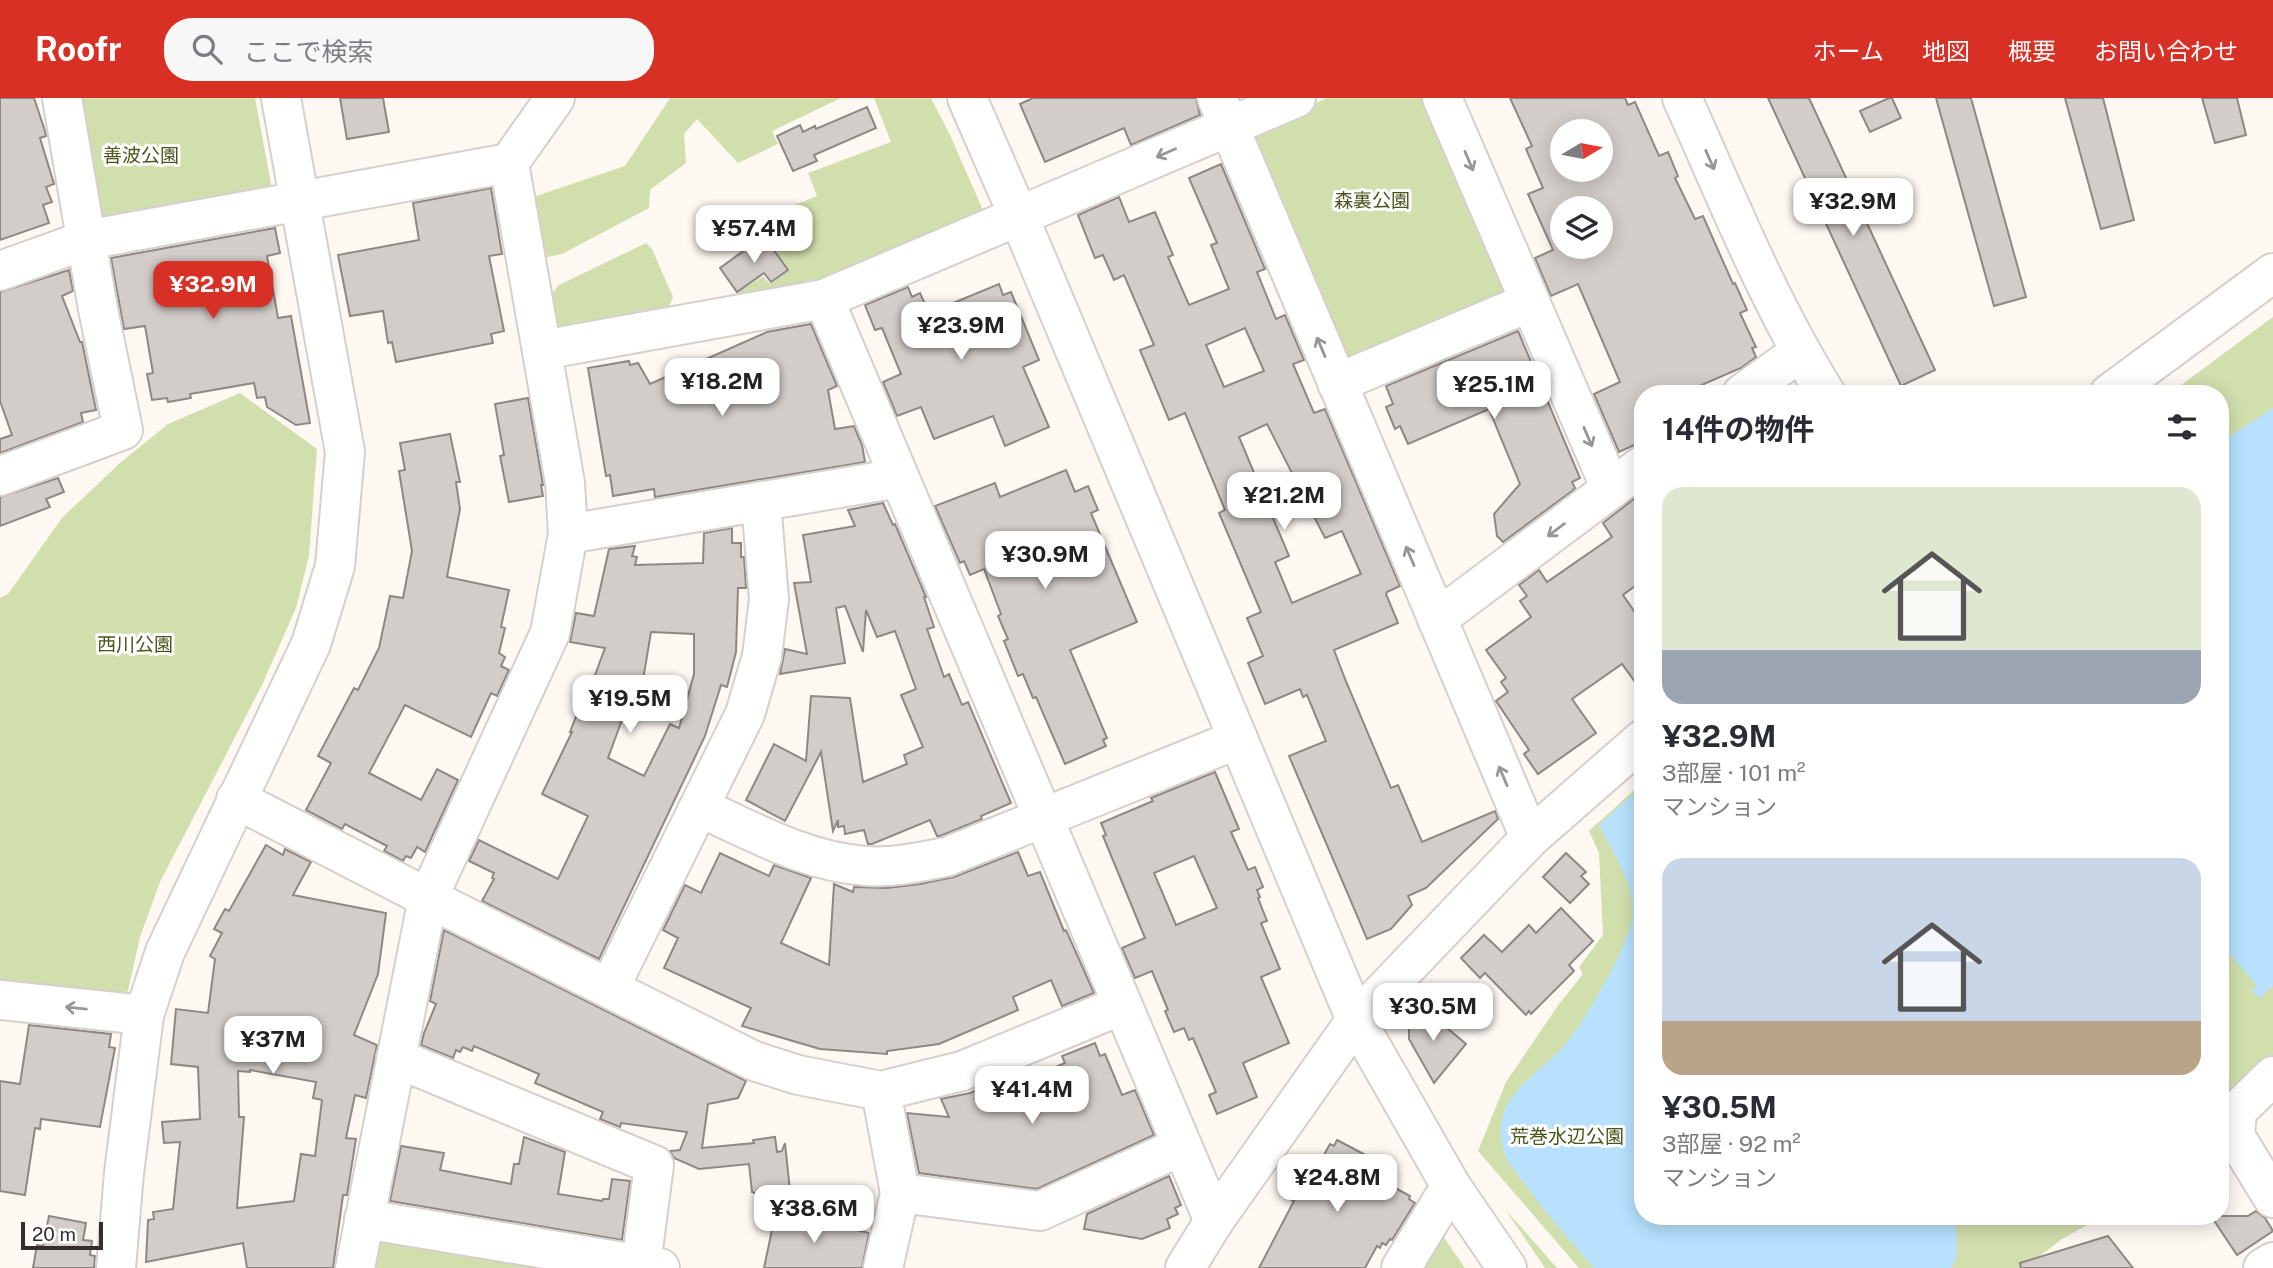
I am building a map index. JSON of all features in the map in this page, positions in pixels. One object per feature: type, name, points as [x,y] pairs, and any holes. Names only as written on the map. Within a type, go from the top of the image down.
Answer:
[{"type":"street","points":[[0,476],[123,430],[62,98]]},
{"type":"street","points":[[116,1268],[124,1173],[144,1015],[165,952],[311,644],[335,566],[345,452],[281,98]]},
{"type":"street","points":[[0,271],[86,240],[509,163],[555,98]]},
{"type":"street","points":[[967,98],[1356,1020],[1451,1186],[1507,1268]]},
{"type":"street","points":[[541,350],[824,299],[1019,217],[1222,112],[1296,98]]},
{"type":"street","points":[[1443,98],[1611,489]]},
{"type":"street","points":[[1682,98],[1767,289],[1820,385]]},
{"type":"street","points":[[1222,112],[1530,838]]},
{"type":"street","points":[[355,1268],[428,898],[550,633],[568,534],[565,483],[509,163]]},
{"type":"street","points":[[2121,385],[2273,273]]},
{"type":"street","points":[[824,299],[1214,1221]]},
{"type":"street","points":[[1337,383],[1530,302]]},
{"type":"street","points":[[1754,385],[1800,352]]},
{"type":"street","points":[[1437,619],[1634,472]]},
{"type":"street","points":[[568,534],[899,478]]},
{"type":"street","points":[[610,987],[745,714],[762,656],[769,599],[761,501]]},
{"type":"street","points":[[699,807],[793,849],[833,861],[867,866],[902,865],[946,857],[1238,739]]},
{"type":"street","points":[[1185,1268],[1214,1221],[1356,1020],[1530,838],[1634,748]]},
{"type":"street","points":[[236,799],[754,1060],[798,1075],[881,1091],[962,1071],[1122,1005]]},
{"type":"street","points":[[0,1000],[144,1015]]},
{"type":"street","points":[[364,1219],[651,1266],[654,1165],[396,1058]]},
{"type":"street","points":[[2273,1076],[2237,1111],[2235,1136],[2273,1198]]},
{"type":"street","points":[[881,1091],[900,1193],[883,1268]]},
{"type":"street","points":[[900,1193],[1041,1210],[1182,1146]]},
{"type":"street","points":[[1401,1268],[1451,1186]]},
{"type":"street","points":[[2263,1268],[2273,1262]]},
{"type":"green space","name":"善波公園","points":[[73,98],[255,98],[272,189],[102,219],[94,214]]},
{"type":"green space","points":[[670,98],[841,98],[772,131],[778,144],[738,163],[697,119],[684,134],[686,163],[650,190],[649,208],[562,254],[539,259],[530,198],[625,166]]},
{"type":"green space","points":[[874,98],[931,98],[986,217],[823,284],[744,298],[737,293],[763,276],[770,284],[789,270],[765,234],[766,217],[817,196],[808,173],[891,142]]},
{"type":"green space","name":"森裏公園","points":[[1328,98],[1429,98],[1508,291],[1339,361],[1250,145],[1255,128]]},
{"type":"green space","points":[[646,243],[652,249],[673,297],[669,307],[565,327],[554,324],[550,296],[559,285]]},
{"type":"green space","points":[[2273,317],[2273,1061],[2229,1103],[2229,385],[2181,385]]},
{"type":"green space","name":"西川公園","points":[[240,393],[317,449],[309,556],[296,608],[262,685],[160,882],[140,937],[128,991],[113,998],[0,986],[0,598],[8,594],[62,518],[121,462],[168,424]]},
{"type":"green space","name":"荒巻水辺公園","points":[[1634,790],[1634,1225],[2087,1225],[2062,1239],[2024,1268],[1579,1268],[1478,1151],[1506,1082],[1559,1004],[1583,974],[1579,967],[1603,935],[1599,853],[1589,831]]},
{"type":"green space","points":[[1505,1209],[1557,1268],[1545,1268]]},
{"type":"green space","points":[[1436,1226],[1465,1268],[1414,1268]]},
{"type":"green space","points":[[384,1234],[561,1268],[366,1268],[371,1245]]},
{"type":"water","points":[[2273,408],[2273,986],[2259,998],[2252,990],[2257,986],[2229,953],[2229,437]]},
{"type":"water","name":"荒巻水辺公園","points":[[1634,793],[1634,1225],[1956,1225],[1957,1249],[1951,1268],[1594,1268],[1549,1215],[1508,1162],[1501,1134],[1503,1117],[1509,1102],[1519,1089],[1558,1052],[1578,1027],[1606,981],[1629,932],[1633,907],[1631,895],[1623,870],[1599,825]]},
{"type":"building","points":[[0,98],[34,98],[45,131],[46,136],[40,138],[54,184],[46,187],[52,202],[43,205],[49,223],[0,240]]},
{"type":"building","points":[[340,98],[383,98],[389,132],[347,139]]},
{"type":"building","points":[[1033,98],[1196,98],[1200,115],[1131,145],[1124,128],[1045,162],[1020,104]]},
{"type":"building","points":[[1510,98],[1625,98],[1628,105],[1635,102],[1659,156],[1668,152],[1678,176],[1675,178],[1695,219],[1703,216],[1747,310],[1740,313],[1756,347],[1752,348],[1756,357],[1741,368],[1702,385],[1634,385],[1634,445],[1619,452],[1594,394],[1620,382],[1578,284],[1551,296],[1535,258],[1550,251],[1550,259],[1613,259],[1613,196],[1550,196],[1550,243],[1528,194],[1543,188],[1526,149],[1532,146]]},
{"type":"building","points":[[1768,98],[1809,98],[1935,370],[1901,385]]},
{"type":"building","points":[[1892,98],[1901,118],[1870,132],[1860,111]]},
{"type":"building","points":[[1936,98],[1971,98],[2026,297],[1994,306]]},
{"type":"building","points":[[2065,98],[2103,98],[2134,220],[2101,229]]},
{"type":"building","points":[[2202,98],[2237,98],[2246,135],[2215,143]]},
{"type":"building","points":[[867,107],[876,128],[814,155],[817,161],[793,171],[777,136],[800,125],[803,132],[815,126],[816,129]]},
{"type":"building","points":[[1221,164],[1265,269],[1257,272],[1276,319],[1285,315],[1304,360],[1293,364],[1314,413],[1325,409],[1400,586],[1386,594],[1398,623],[1334,650],[1391,788],[1398,785],[1422,842],[1495,811],[1498,819],[1426,888],[1408,896],[1412,905],[1391,929],[1367,939],[1289,756],[1326,741],[1307,695],[1303,697],[1300,689],[1265,704],[1248,663],[1263,656],[1247,618],[1261,612],[1219,513],[1225,510],[1185,413],[1169,420],[1140,350],[1154,345],[1124,275],[1114,280],[1103,255],[1095,258],[1078,215],[1119,197],[1129,222],[1155,212],[1173,255],[1168,257],[1189,305],[1229,289],[1211,245],[1217,243],[1189,178]],"holes":[[[1245,328],[1264,371],[1224,387],[1206,345]],[[1267,424],[1325,538],[1342,531],[1361,574],[1292,603],[1275,562],[1289,556],[1239,437]]]},
{"type":"building","points":[[491,188],[502,254],[489,256],[504,331],[491,334],[493,343],[396,362],[392,342],[388,343],[383,311],[350,316],[338,255],[419,240],[413,203]]},
{"type":"building","points":[[275,228],[280,253],[267,256],[278,318],[291,316],[310,423],[296,425],[267,407],[265,397],[257,398],[254,383],[190,394],[191,398],[168,402],[167,398],[152,400],[147,374],[153,373],[145,326],[124,329],[111,258]]},
{"type":"building","points":[[764,236],[788,270],[771,282],[764,273],[737,292],[720,268]]},
{"type":"building","points":[[69,270],[73,291],[62,296],[82,342],[96,410],[81,413],[83,422],[0,453],[0,439],[12,435],[0,401],[0,292]]},
{"type":"building","points":[[999,284],[1003,295],[1011,292],[1039,360],[1023,367],[1049,427],[1005,446],[993,416],[934,439],[921,407],[897,416],[883,382],[901,374],[882,328],[875,330],[865,305],[908,287],[912,297],[920,293],[929,313]]},
{"type":"building","points":[[811,324],[837,386],[828,390],[835,429],[854,426],[865,462],[655,497],[654,489],[613,496],[610,475],[606,476],[588,368],[629,361],[630,365],[638,363],[650,384],[767,332]]},
{"type":"building","points":[[1518,331],[1580,478],[1572,482],[1575,488],[1572,491],[1503,542],[1497,536],[1494,514],[1520,484],[1489,409],[1408,444],[1400,426],[1395,429],[1386,407],[1393,404],[1386,386]]},
{"type":"building","points":[[528,398],[543,496],[509,502],[500,456],[504,455],[495,404]]},
{"type":"building","points":[[450,434],[460,482],[456,482],[460,509],[447,577],[509,590],[501,627],[505,628],[499,653],[505,657],[501,666],[509,670],[497,696],[491,693],[471,737],[405,705],[369,773],[421,800],[437,769],[458,780],[425,852],[417,847],[411,858],[406,856],[403,861],[384,851],[387,846],[345,824],[342,829],[306,810],[331,763],[318,756],[354,688],[358,690],[379,648],[390,596],[403,598],[412,551],[399,471],[405,470],[400,443]]},
{"type":"building","points":[[1066,470],[1075,492],[1088,486],[1098,510],[1091,513],[1137,622],[1070,650],[1107,738],[1103,740],[1106,746],[1065,764],[1036,697],[1033,698],[1023,674],[1018,676],[1004,641],[1008,639],[984,569],[970,575],[964,561],[960,563],[935,506],[995,483],[1000,497]]},
{"type":"building","points":[[58,478],[64,492],[46,499],[50,507],[0,526],[0,497]]},
{"type":"building","points":[[1634,499],[1634,587],[1623,595],[1634,611],[1634,681],[1622,664],[1572,699],[1596,733],[1538,774],[1524,754],[1529,750],[1496,701],[1508,692],[1501,682],[1506,678],[1486,650],[1531,617],[1520,601],[1527,596],[1519,585],[1539,570],[1547,582],[1612,537],[1603,523]]},
{"type":"building","points":[[883,503],[893,525],[895,524],[926,597],[934,627],[927,629],[944,677],[949,674],[962,705],[968,702],[1011,803],[981,816],[982,819],[940,836],[937,836],[930,820],[868,844],[864,830],[845,834],[844,826],[838,827],[838,820],[833,831],[821,752],[785,821],[746,800],[774,744],[806,761],[811,696],[850,698],[863,782],[907,764],[904,755],[923,747],[901,695],[916,689],[895,631],[877,637],[866,610],[863,652],[845,606],[836,608],[845,663],[780,674],[785,649],[807,654],[794,583],[811,582],[803,535],[855,526],[848,510]]},
{"type":"building","points":[[732,528],[732,543],[741,543],[746,588],[738,588],[736,652],[727,687],[721,685],[705,736],[599,959],[482,901],[494,879],[494,873],[469,861],[479,840],[558,879],[588,816],[542,794],[572,732],[579,709],[582,710],[605,648],[570,642],[576,613],[594,616],[609,549],[635,546],[632,556],[637,557],[635,565],[703,563],[704,533]],"holes":[[[651,632],[694,634],[694,674],[679,728],[670,724],[644,776],[608,758],[637,679],[643,680]]]},
{"type":"building","points":[[1215,772],[1239,829],[1231,832],[1248,870],[1255,867],[1263,887],[1257,890],[1267,921],[1261,923],[1280,969],[1261,977],[1289,1043],[1243,1063],[1257,1097],[1217,1114],[1209,1095],[1216,1092],[1193,1038],[1189,1040],[1184,1028],[1174,1032],[1152,971],[1135,978],[1122,948],[1145,938],[1103,836],[1106,835],[1101,823],[1153,801],[1151,798]],"holes":[[[1194,856],[1217,908],[1176,925],[1154,873]]]},
{"type":"building","points":[[266,845],[283,855],[285,849],[311,862],[293,895],[386,913],[378,974],[354,1035],[377,1045],[366,1098],[355,1095],[346,1138],[356,1139],[347,1195],[343,1195],[333,1268],[247,1268],[243,1243],[146,1262],[148,1220],[154,1219],[153,1212],[173,1209],[180,1142],[164,1143],[162,1122],[200,1119],[198,1067],[171,1064],[176,1009],[208,1013],[215,959],[210,956],[222,933],[214,929],[225,909],[229,911]],"holes":[[[250,1070],[316,1082],[313,1098],[322,1100],[315,1156],[301,1154],[294,1201],[237,1208],[244,1117],[239,1117],[238,1071]]]},
{"type":"building","points":[[1018,852],[1028,876],[1040,872],[1064,931],[1066,930],[1094,993],[1062,1006],[1051,980],[1013,997],[1018,1010],[939,1044],[887,1051],[887,1054],[820,1049],[742,1026],[751,1008],[664,968],[678,938],[663,930],[685,885],[701,893],[720,853],[769,876],[774,865],[811,878],[781,943],[829,965],[834,884],[853,892],[854,887],[887,888],[920,884],[954,877]]},
{"type":"building","points":[[1566,853],[1586,872],[1581,876],[1589,884],[1570,903],[1543,877]]},
{"type":"building","points":[[1561,908],[1593,941],[1569,965],[1574,971],[1531,1014],[1529,1011],[1526,1015],[1485,973],[1480,978],[1461,958],[1484,935],[1502,952],[1529,925],[1536,933]]},
{"type":"building","points":[[444,930],[746,1081],[738,1098],[708,1104],[702,1148],[754,1143],[753,1140],[775,1137],[777,1152],[782,1151],[785,1143],[792,1210],[765,1210],[768,1199],[752,1192],[749,1164],[699,1169],[674,1158],[670,1151],[680,1150],[687,1132],[621,1123],[620,1127],[600,1119],[603,1112],[535,1083],[539,1074],[474,1046],[472,1051],[463,1047],[460,1052],[456,1050],[453,1058],[421,1045],[436,1004],[430,1001]]},
{"type":"building","points":[[1421,1006],[1466,1044],[1434,1083],[1409,1039],[1409,1021]]},
{"type":"building","points":[[29,1025],[111,1034],[109,1047],[115,1048],[100,1127],[41,1119],[40,1129],[35,1128],[25,1195],[0,1191],[0,1081],[20,1084]]},
{"type":"building","points":[[1095,1043],[1100,1056],[1105,1054],[1122,1095],[1135,1090],[1154,1135],[1037,1189],[919,1173],[907,1113],[949,1117],[941,1099],[970,1093],[1013,1075],[1017,1084],[1065,1063],[1062,1056]]},
{"type":"building","points":[[524,1137],[565,1152],[558,1194],[602,1201],[609,1199],[612,1179],[630,1181],[622,1240],[390,1201],[401,1146],[444,1153],[440,1170],[511,1184],[514,1164],[519,1164]]},
{"type":"building","points":[[1337,1140],[1375,1160],[1368,1173],[1410,1196],[1409,1199],[1415,1203],[1392,1240],[1386,1245],[1382,1243],[1380,1248],[1377,1246],[1365,1268],[1259,1268],[1294,1201],[1283,1195],[1301,1160],[1316,1169],[1330,1144],[1334,1146]]},
{"type":"building","points":[[1169,1176],[1181,1205],[1175,1208],[1178,1214],[1167,1219],[1170,1228],[1142,1239],[1084,1229],[1087,1214]]},
{"type":"building","points":[[776,1211],[869,1233],[862,1268],[764,1268]]},
{"type":"building","points":[[2256,1211],[2265,1218],[2273,1231],[2237,1255],[2217,1225],[2229,1225],[2229,1216],[2248,1216]]},
{"type":"building","points":[[49,1216],[86,1223],[83,1240],[92,1241],[90,1255],[95,1256],[94,1268],[33,1268],[37,1245],[43,1246]]},
{"type":"building","points":[[2108,1236],[2133,1268],[2021,1268],[2020,1263]]}]
